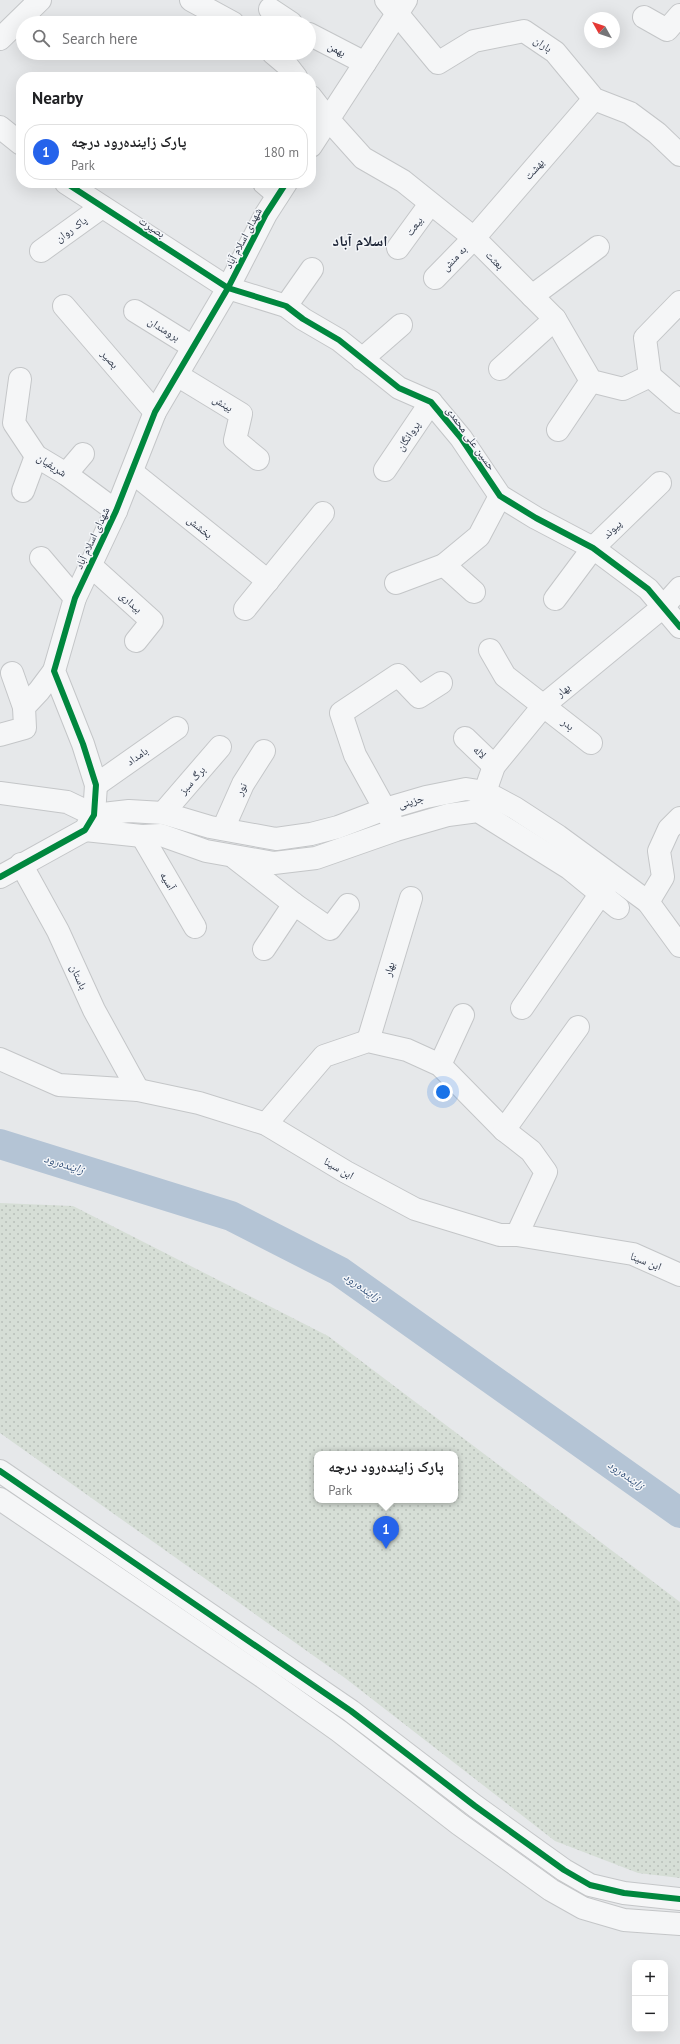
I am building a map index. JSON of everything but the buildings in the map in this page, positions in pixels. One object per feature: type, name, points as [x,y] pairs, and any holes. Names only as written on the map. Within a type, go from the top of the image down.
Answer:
[{"type":"street","points":[[24,16],[40,0]]},
{"type":"street","points":[[191,0],[220,16]]},
{"type":"street","points":[[316,138],[365,63],[397,5]]},
{"type":"street","name":"باران","points":[[397,5],[438,63],[474,41],[524,31],[555,52],[594,99],[630,113],[657,133],[680,155]]},
{"type":"street","points":[[270,9],[280,16]]},
{"type":"street","points":[[644,17],[667,30],[680,15]]},
{"type":"street","points":[[0,39],[16,23]]},
{"type":"street","name":"بهمن","points":[[316,38],[365,63]]},
{"type":"street","points":[[281,60],[292,72]]},
{"type":"street","name":"بهشت","points":[[474,238],[594,99]]},
{"type":"street","name":"بعثت","points":[[316,103],[363,158],[403,181],[474,238],[555,319],[591,381]]},
{"type":"street","points":[[0,127],[16,140]]},
{"type":"street","name":"بصیرت","points":[[74,188],[228,288]]},
{"type":"street","name":"شهدای اسلام آباد","points":[[54,671],[75,598],[116,511],[155,412],[228,288],[266,214],[276,188]]},
{"type":"street","name":"بیعت","points":[[398,248],[430,204]]},
{"type":"street","name":"پاک روان","points":[[41,251],[102,207]]},
{"type":"street","name":"به منش","points":[[435,278],[474,238]]},
{"type":"street","points":[[532,296],[598,247]]},
{"type":"street","points":[[286,306],[312,269]]},
{"type":"street","name":"حسین علی محمدی","points":[[228,288],[286,306],[303,319],[339,340],[400,388],[431,402],[461,438],[500,496],[536,518],[593,548],[648,589],[680,627]]},
{"type":"street","points":[[680,302],[645,338],[650,376],[680,402]]},
{"type":"street","name":"بصیر","points":[[64,306],[155,412]]},
{"type":"street","name":"برومندان","points":[[135,311],[193,347]]},
{"type":"street","points":[[500,370],[555,319]]},
{"type":"street","points":[[362,359],[401,325]]},
{"type":"street","name":"بینش","points":[[177,375],[241,414],[235,440],[258,459]]},
{"type":"street","points":[[558,430],[591,381],[623,389],[650,376]]},
{"type":"street","name":"شریفیان","points":[[20,379],[14,423],[36,456],[66,474],[116,511]]},
{"type":"street","name":"پروانگان","points":[[385,470],[431,402]]},
{"type":"street","points":[[66,474],[83,454]]},
{"type":"street","points":[[23,491],[36,456]]},
{"type":"street","name":"بخشش","points":[[132,472],[268,581]]},
{"type":"street","name":"پیوند","points":[[555,599],[593,548],[660,483]]},
{"type":"street","points":[[396,582],[444,564],[479,536],[500,496]]},
{"type":"street","points":[[245,609],[323,513]]},
{"type":"street","points":[[41,558],[75,598]]},
{"type":"street","points":[[444,564],[474,592]]},
{"type":"street","name":"بیداری","points":[[91,566],[152,621],[136,641]]},
{"type":"street","name":"بهار","points":[[482,801],[494,766],[544,705],[663,607],[680,588]]},
{"type":"street","name":"بدر","points":[[490,650],[505,676],[591,743]]},
{"type":"street","points":[[24,707],[39,691],[54,671]]},
{"type":"street","points":[[54,671],[83,744],[96,785],[90,823]]},
{"type":"street","points":[[0,735],[25,728],[24,707],[12,673]]},
{"type":"street","points":[[396,830],[355,755],[341,713],[398,675],[419,697],[441,682]]},
{"type":"street","name":"بامداد","points":[[96,785],[177,728]]},
{"type":"street","name":"لاله","points":[[465,738],[494,766]]},
{"type":"street","name":"برگ سبز","points":[[163,813],[220,748]]},
{"type":"street","name":"نور","points":[[223,829],[243,784],[264,751]]},
{"type":"street","name":"جزینی","points":[[90,823],[128,811],[163,813],[223,829],[276,839],[311,834],[338,827],[385,809],[426,797],[466,789],[482,801],[515,808],[614,876],[648,902],[680,946]]},
{"type":"street","points":[[0,793],[67,802],[90,823],[142,836],[161,835],[206,851],[274,862],[316,858],[396,830],[448,815],[482,801],[618,908]]},
{"type":"street","points":[[648,902],[663,877],[659,851],[669,829],[680,818]]},
{"type":"street","points":[[0,877],[90,823]]},
{"type":"street","points":[[311,834],[316,858]]},
{"type":"street","name":"آسیه","points":[[142,836],[195,927]]},
{"type":"street","points":[[233,856],[294,904],[330,929],[348,905]]},
{"type":"street","name":"باستان","points":[[21,864],[58,931],[94,1010],[138,1090]]},
{"type":"street","points":[[522,1008],[600,893],[614,876]]},
{"type":"street","name":"بهار","points":[[368,1041],[410,898]]},
{"type":"street","points":[[264,949],[294,904]]},
{"type":"street","points":[[440,1065],[463,1015]]},
{"type":"street","points":[[504,1130],[578,1027]]},
{"type":"street","points":[[266,1124],[324,1056],[368,1041],[407,1050],[440,1065],[504,1130],[531,1151],[546,1172],[517,1235]]},
{"type":"street","name":"ابن سینا","points":[[0,1059],[59,1085],[138,1090],[199,1103],[266,1124],[346,1172],[415,1209],[500,1235],[517,1235],[633,1254],[680,1275]]},
{"type":"street","points":[[0,1471],[351,1711],[475,1806],[564,1870],[590,1884],[624,1893],[680,1899]]},
{"type":"street","points":[[0,1499],[263,1677],[339,1731],[459,1824],[551,1890],[583,1908],[618,1918],[680,1924]]},
{"type":"shaded area","points":[[0,1203],[73,1206],[328,1336],[680,1602],[680,1878],[638,1873],[555,1841],[345,1678],[0,1433]]},
{"type":"waterway","name":"زاینده‌رود","points":[[0,1144],[231,1216],[339,1271],[680,1513]]},
{"type":"cycle path","points":[[74,188],[228,288],[286,306],[303,319],[339,340],[399,388],[431,402],[461,438],[500,496],[536,518],[593,548],[648,589],[680,627]]},
{"type":"cycle path","points":[[0,877],[85,830],[94,815],[96,785],[83,744],[54,671],[75,598],[116,511],[155,412],[228,288],[266,214],[283,188]]},
{"type":"cycle path","points":[[0,1471],[351,1711],[475,1806],[564,1870],[590,1885],[624,1893],[680,1899]]},
{"type":"place","name":"پارک زاینده‌رود درچه","points":[[386,1549]]},
{"type":"district","name":"اسلام آباد","points":[[360,241]]}]
